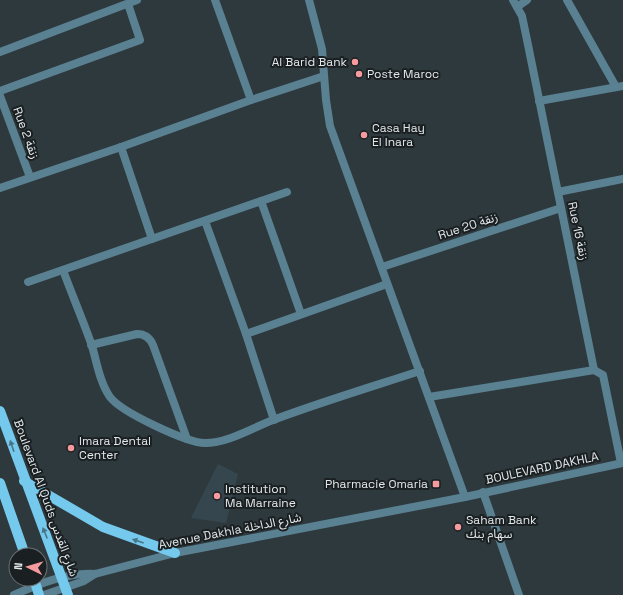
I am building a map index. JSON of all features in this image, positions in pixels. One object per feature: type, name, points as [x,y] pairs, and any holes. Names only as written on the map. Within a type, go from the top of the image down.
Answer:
[{"type":"main road","name":"Boulevard Al Quds شارع القدس","points":[[0,411],[24,481],[67,592]]},
{"type":"main road","points":[[24,481],[103,527],[175,553]]},
{"type":"main road","points":[[0,483],[22,547]]},
{"type":"street","points":[[0,52],[137,0]]},
{"type":"street","points":[[215,0],[251,100]]},
{"type":"street","points":[[310,0],[322,49],[326,105],[330,126],[465,497]]},
{"type":"street","points":[[515,3],[527,0]]},
{"type":"street","points":[[539,101],[620,86],[567,0]]},
{"type":"street","name":"Rue 16 زنقة","points":[[515,3],[526,35],[594,370],[603,375],[622,463]]},
{"type":"street","points":[[0,91],[140,40],[128,4]]},
{"type":"street","points":[[0,188],[324,76]]},
{"type":"street","name":"Rue 2 زنقة","points":[[0,96],[30,177]]},
{"type":"street","points":[[121,147],[152,239]]},
{"type":"street","points":[[558,192],[623,179]]},
{"type":"street","points":[[28,282],[288,192]]},
{"type":"street","points":[[261,201],[301,314]]},
{"type":"street","name":"Rue 20 زنقة","points":[[382,268],[561,208]]},
{"type":"street","points":[[205,221],[246,334],[274,420]]},
{"type":"street","points":[[63,270],[91,345],[104,386],[111,398],[126,410],[148,422],[196,442],[211,443],[230,438],[274,420],[420,371]]},
{"type":"street","points":[[246,334],[387,284]]},
{"type":"street","points":[[91,345],[137,334],[144,335],[149,338],[153,345],[187,439]]},
{"type":"street","points":[[429,398],[594,370]]},
{"type":"street","name":"BOULEVARD DAKHLA","points":[[465,497],[622,463]]},
{"type":"street","points":[[483,492],[519,595]]},
{"type":"street","name":"Avenue Dakhla شارع الداخلة","points":[[44,595],[67,592],[95,574],[175,553],[465,497]]},
{"type":"street","name":"Avenue Dakhla شارع الداخلة","points":[[48,582],[62,577],[82,573],[95,574]]},
{"type":"street","name":"Avenue Dakhla شارع الداخلة","points":[[14,595],[36,587]]},
{"type":"shaded area","name":"Institution Ma Marraine","points":[[218,464],[238,474],[226,523],[191,518]]},
{"type":"place","name":"Al Barid Bank","points":[[355,62]]},
{"type":"place","name":"Poste Maroc","points":[[359,74]]},
{"type":"place","name":"Casa Hay El Inara","points":[[364,135]]},
{"type":"place","name":"Imara Dental Center","points":[[71,448]]},
{"type":"place","name":"Pharmacie Omaria","points":[[436,484]]},
{"type":"place","name":"Institution Ma Marraine","points":[[217,496]]},
{"type":"place","name":"Saham Bank سهام بنك","points":[[458,527]]}]
